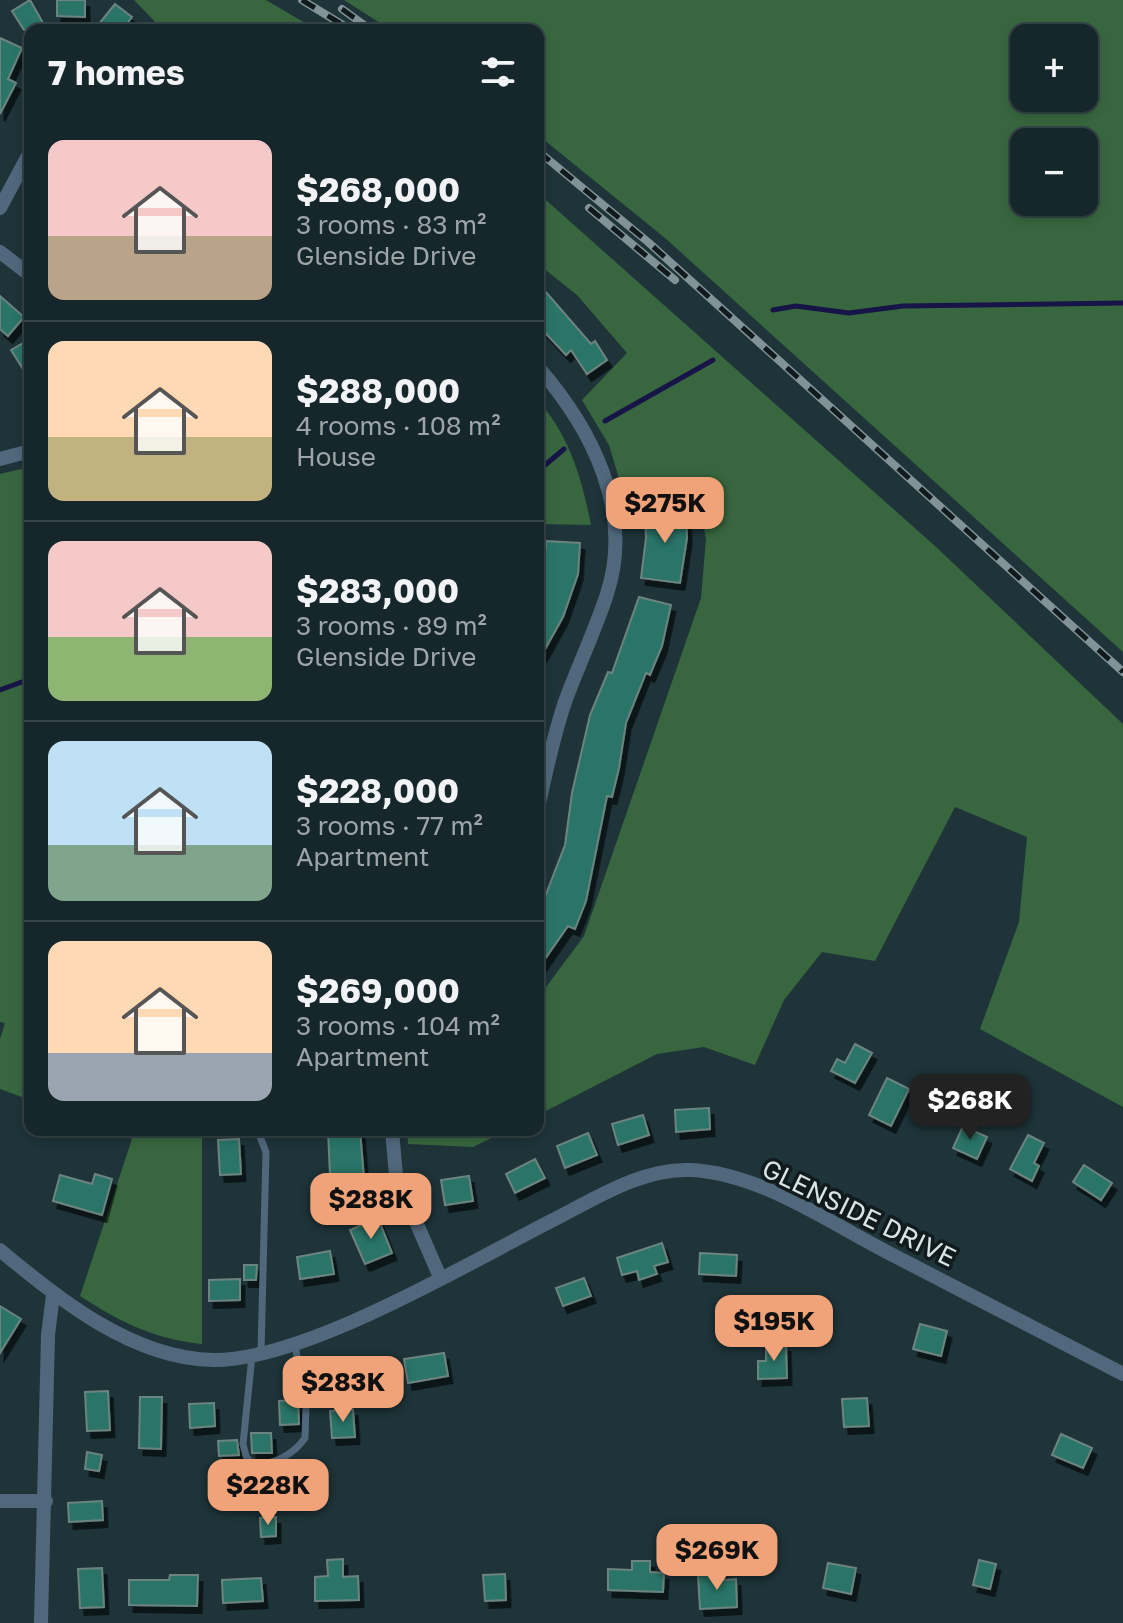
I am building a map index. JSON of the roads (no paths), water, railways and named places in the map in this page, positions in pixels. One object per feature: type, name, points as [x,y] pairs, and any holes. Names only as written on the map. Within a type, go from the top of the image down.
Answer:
[{"type":"street","points":[[0,208],[24,163]]},
{"type":"street","points":[[0,252],[24,270]]},
{"type":"street","points":[[544,375],[575,416],[601,463],[615,525],[615,561],[608,593],[566,700],[544,783]]},
{"type":"street","points":[[0,459],[24,453]]},
{"type":"street","points":[[393,1136],[396,1176],[440,1277]]},
{"type":"street","name":"GLENSIDE DRIVE","points":[[0,1250],[53,1295],[164,1352],[213,1360],[295,1342],[359,1317],[618,1187],[661,1173],[691,1170],[759,1185],[1123,1374]]},
{"type":"street","points":[[41,1623],[48,1335],[53,1295]]},
{"type":"street","points":[[0,1501],[46,1501]]},
{"type":"lane","points":[[260,1136],[266,1152],[256,1353],[243,1444],[252,1464],[263,1465],[285,1456],[305,1438],[306,1406],[295,1342]]},
{"type":"waterway","points":[[773,310],[796,306],[849,313],[903,306],[1123,303]]},
{"type":"waterway","points":[[605,421],[713,360]]},
{"type":"waterway","points":[[544,466],[564,449]]},
{"type":"waterway","points":[[0,690],[24,681]]},
{"type":"railway","points":[[302,0],[341,24]]},
{"type":"railway","points":[[342,9],[363,24]]},
{"type":"railway","points":[[544,156],[648,242],[1123,672]]},
{"type":"railway","points":[[589,208],[675,280]]}]
